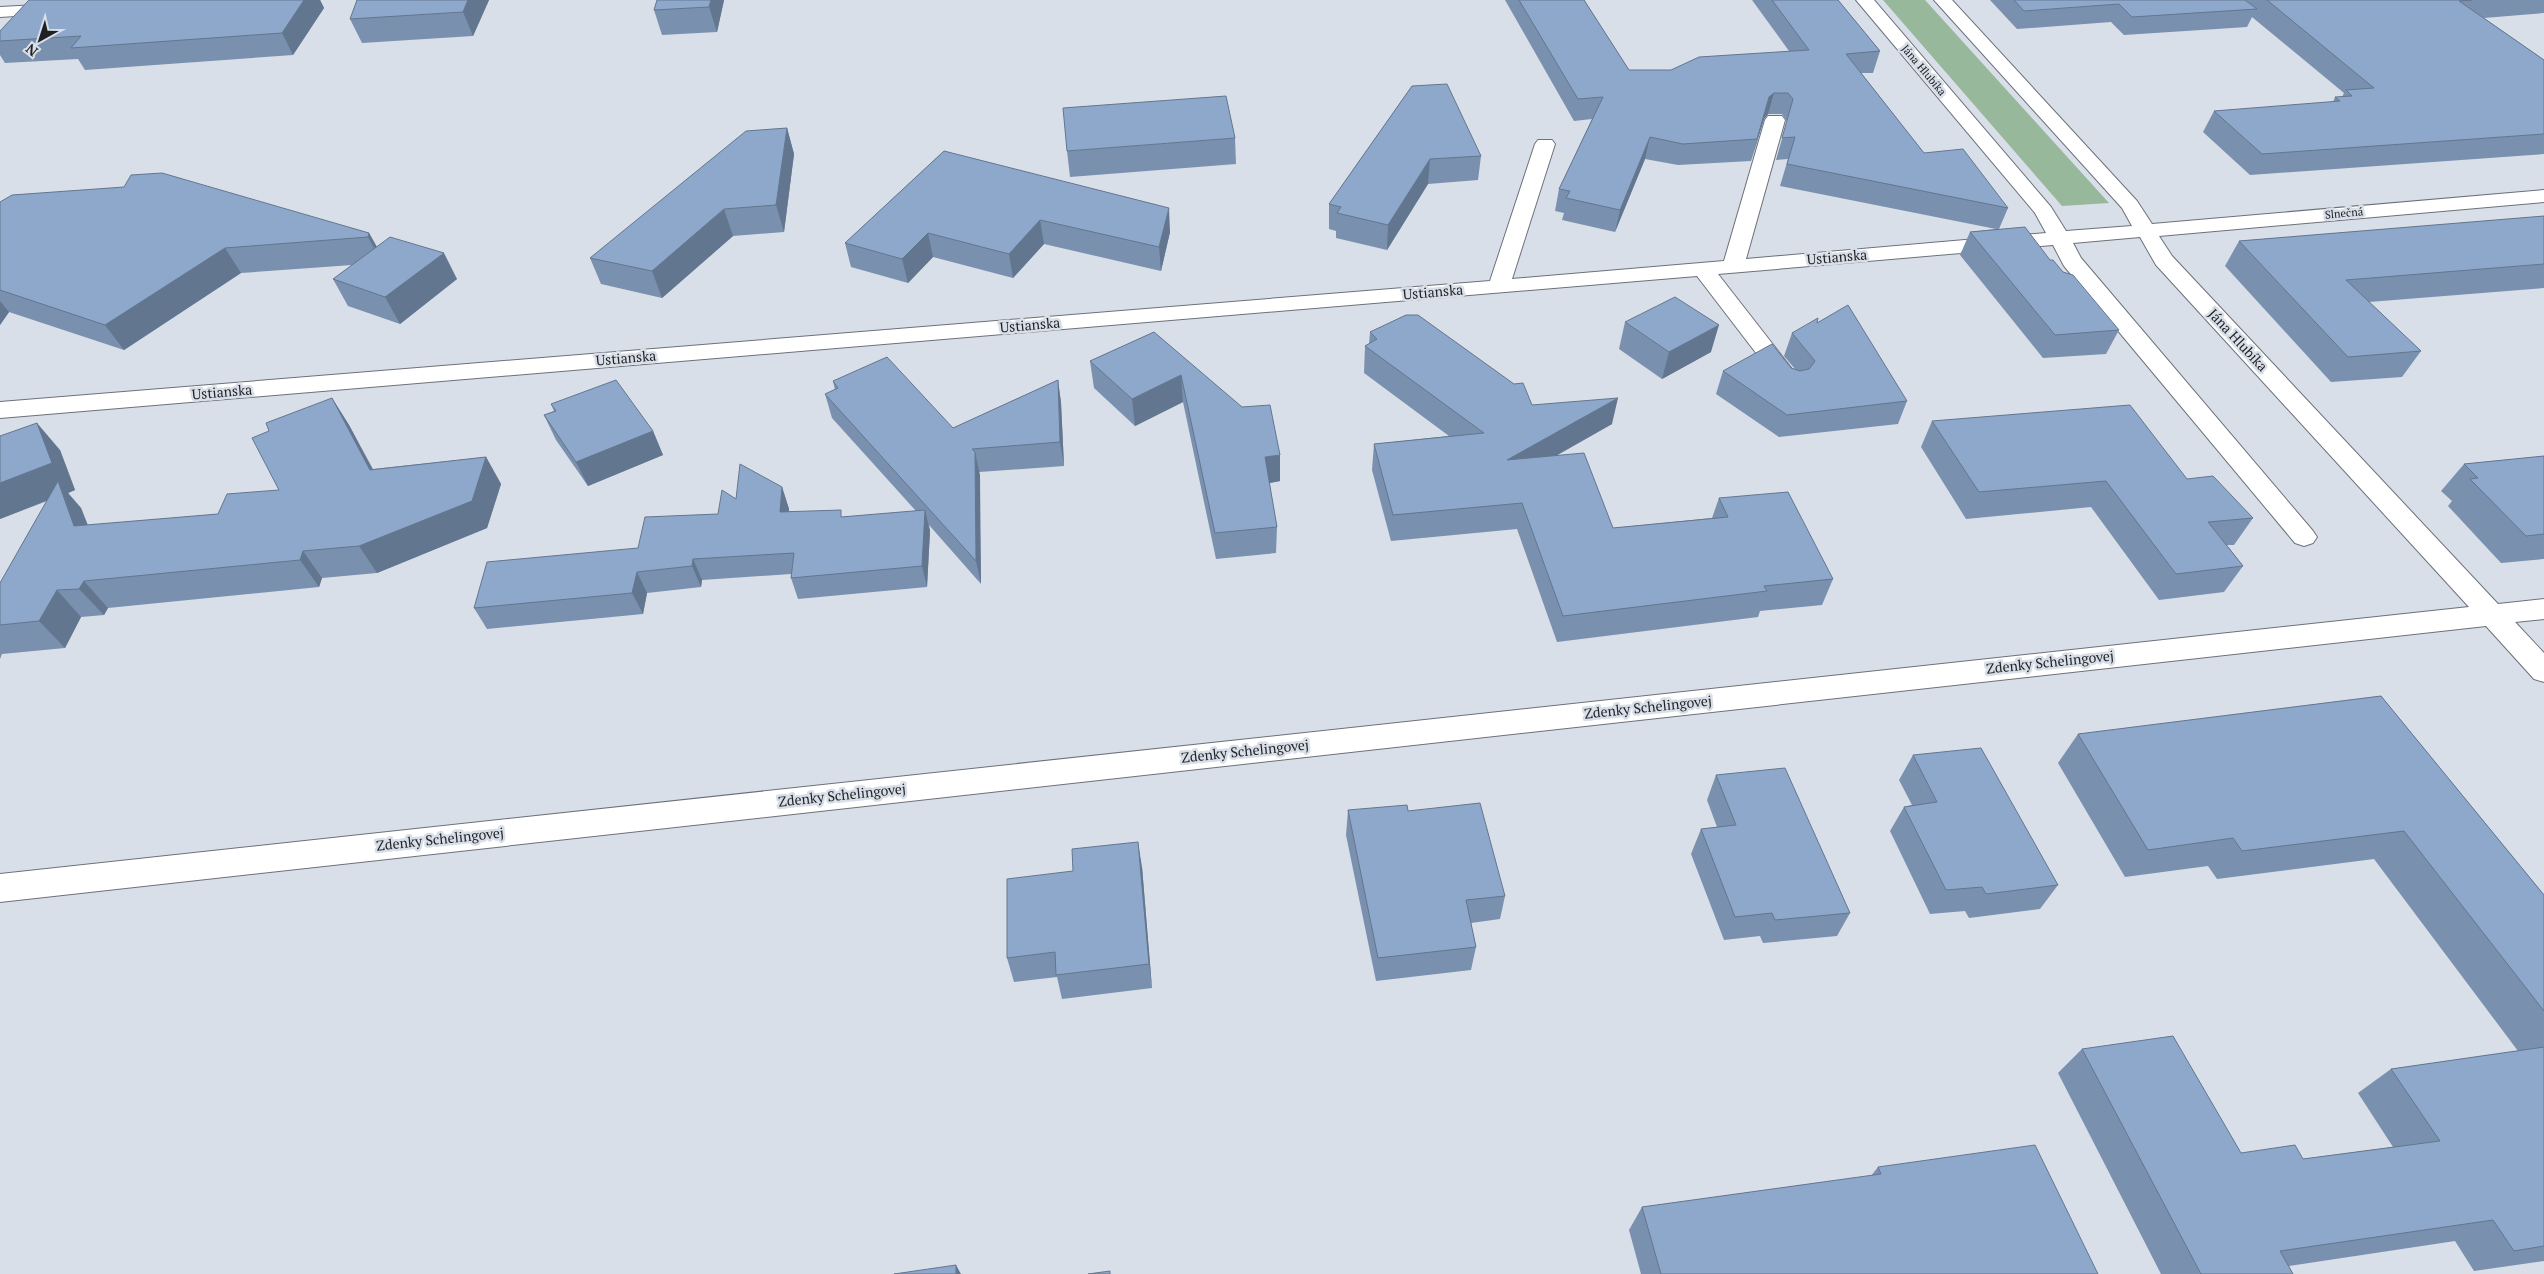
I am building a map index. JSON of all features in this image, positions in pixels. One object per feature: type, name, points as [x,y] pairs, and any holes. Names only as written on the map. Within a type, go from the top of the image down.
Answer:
[{"type":"street","name":"Jána Hlubíka","points":[[1865,0],[2044,211],[2072,261],[2304,537]]},
{"type":"street","name":"Jána Hlubíka","points":[[1943,0],[2130,205],[2164,260],[2544,671]]},
{"type":"street","points":[[0,12],[76,7]]},
{"type":"street","points":[[1734,266],[1775,120]]},
{"type":"street","points":[[1499,287],[1545,144]]},
{"type":"street","name":"Slnečná","points":[[2059,238],[2544,196]]},
{"type":"street","name":"Ustianska","points":[[0,410],[1499,287],[2059,238]]},
{"type":"street","points":[[1702,268],[1793,386]]},
{"type":"street","name":"Zdenky Schelingovej","points":[[0,888],[2544,609]]},
{"type":"green space","points":[[1883,0],[1925,0],[2109,203],[2062,206]]},
{"type":"building","points":[[29,0],[304,0],[282,33],[71,48],[81,36],[0,41],[0,31]]},
{"type":"building","points":[[357,0],[468,0],[463,12],[350,19]]},
{"type":"building","points":[[657,0],[711,0],[709,7],[654,10]]},
{"type":"building","points":[[1519,0],[1584,0],[1629,70],[1671,70],[1699,57],[1809,50],[1772,0],[1838,0],[1880,51],[1846,54],[1924,153],[1963,149],[2008,208],[1787,164],[1795,137],[1782,138],[1793,99],[1788,93],[1774,93],[1769,97],[1757,139],[1683,144],[1650,137],[1620,210],[1566,198],[1570,191],[1559,189],[1603,97],[1578,99]]},
{"type":"building","points":[[2014,0],[2245,0],[2257,9],[2132,17],[2119,4],[2024,11]]},
{"type":"building","points":[[2267,0],[2472,0],[2459,1],[2544,60],[2544,134],[2262,154],[2214,111],[2340,101],[2335,97],[2352,96],[2346,90],[2374,88]]},
{"type":"building","points":[[1447,84],[1481,156],[1430,159],[1388,225],[1337,213],[1341,207],[1329,204],[1412,86]]},
{"type":"building","points":[[1226,96],[1235,138],[1067,151],[1063,108]]},
{"type":"building","points":[[787,128],[776,205],[724,209],[652,271],[590,258],[746,131]]},
{"type":"building","points":[[944,151],[1169,208],[1159,247],[1040,220],[1009,254],[928,233],[902,259],[845,243]]},
{"type":"building","points":[[162,173],[369,233],[368,237],[225,248],[105,325],[0,290],[0,202],[12,195],[124,187],[131,175]]},
{"type":"building","points":[[2544,216],[2544,264],[2346,280],[2421,351],[2348,357],[2239,241]]},
{"type":"building","points":[[2025,227],[2050,260],[2053,260],[2063,272],[2073,275],[2119,330],[2055,335],[1970,232]]},
{"type":"building","points":[[390,237],[444,253],[385,297],[333,279]]},
{"type":"building","points":[[1675,297],[1719,325],[1669,352],[1625,322]]},
{"type":"building","points":[[1848,305],[1907,401],[1787,415],[1723,371],[1772,344],[1791,368],[1800,371],[1809,369],[1815,361],[1792,333],[1818,318],[1817,323]]},
{"type":"building","points":[[1406,315],[1418,315],[1514,384],[1523,383],[1532,405],[1618,398],[1507,460],[1584,453],[1613,528],[1728,517],[1719,498],[1788,492],[1833,579],[1764,586],[1767,591],[1563,616],[1522,503],[1393,515],[1374,444],[1484,433],[1365,346],[1377,339],[1370,332]]},
{"type":"building","points":[[1154,332],[1242,407],[1270,405],[1280,455],[1265,457],[1277,527],[1215,533],[1181,375],[1132,399],[1090,361]]},
{"type":"building","points":[[887,357],[953,428],[1058,380],[1060,442],[972,449],[975,452],[976,561],[825,394],[838,388],[833,381]]},
{"type":"building","points":[[616,380],[653,431],[576,462],[544,415],[556,411],[551,404]]},
{"type":"building","points":[[332,398],[370,470],[486,457],[472,501],[359,546],[303,551],[300,560],[84,581],[79,589],[57,590],[39,621],[0,625],[0,583],[58,481],[74,526],[218,514],[227,494],[279,490],[252,438],[269,431],[266,423]]},
{"type":"building","points":[[2130,405],[2187,479],[2213,476],[2253,518],[2208,522],[2243,566],[2176,574],[2106,481],[1979,492],[1932,421]]},
{"type":"building","points":[[37,423],[52,463],[0,483],[0,436]]},
{"type":"building","points":[[2544,456],[2544,534],[2526,536],[2470,479],[2478,478],[2464,464]]},
{"type":"building","points":[[740,464],[782,487],[780,512],[841,510],[841,517],[925,510],[922,566],[791,578],[794,553],[693,559],[692,566],[637,572],[632,593],[474,608],[487,562],[638,548],[645,517],[718,514],[722,490],[736,499]]},
{"type":"building","points":[[2381,696],[2544,895],[2544,1011],[2404,831],[2242,851],[2233,838],[2148,850],[2078,734]]},
{"type":"building","points":[[1981,748],[2058,885],[1986,894],[1982,887],[1946,890],[1904,807],[1937,802],[1913,755]]},
{"type":"building","points":[[1785,768],[1850,913],[1775,920],[1772,913],[1735,917],[1701,829],[1736,825],[1716,775]]},
{"type":"building","points":[[1480,803],[1505,896],[1466,900],[1476,947],[1378,958],[1348,810],[1407,805],[1408,811]]},
{"type":"building","points":[[1138,842],[1149,964],[1056,975],[1055,952],[1007,958],[1007,879],[1073,871],[1072,849]]},
{"type":"building","points":[[2173,1036],[2241,1153],[2295,1145],[2303,1159],[2440,1141],[2391,1069],[2544,1047],[2544,1246],[2514,1251],[2493,1220],[2280,1251],[2293,1274],[2201,1274],[2082,1049]]},
{"type":"building","points":[[2035,1145],[2098,1274],[1661,1274],[1642,1207],[1881,1174],[1878,1167]]},
{"type":"building","points":[[956,1265],[956,1274],[894,1274]]},
{"type":"building","points":[[1110,1271],[1110,1274],[1088,1274]]}]
